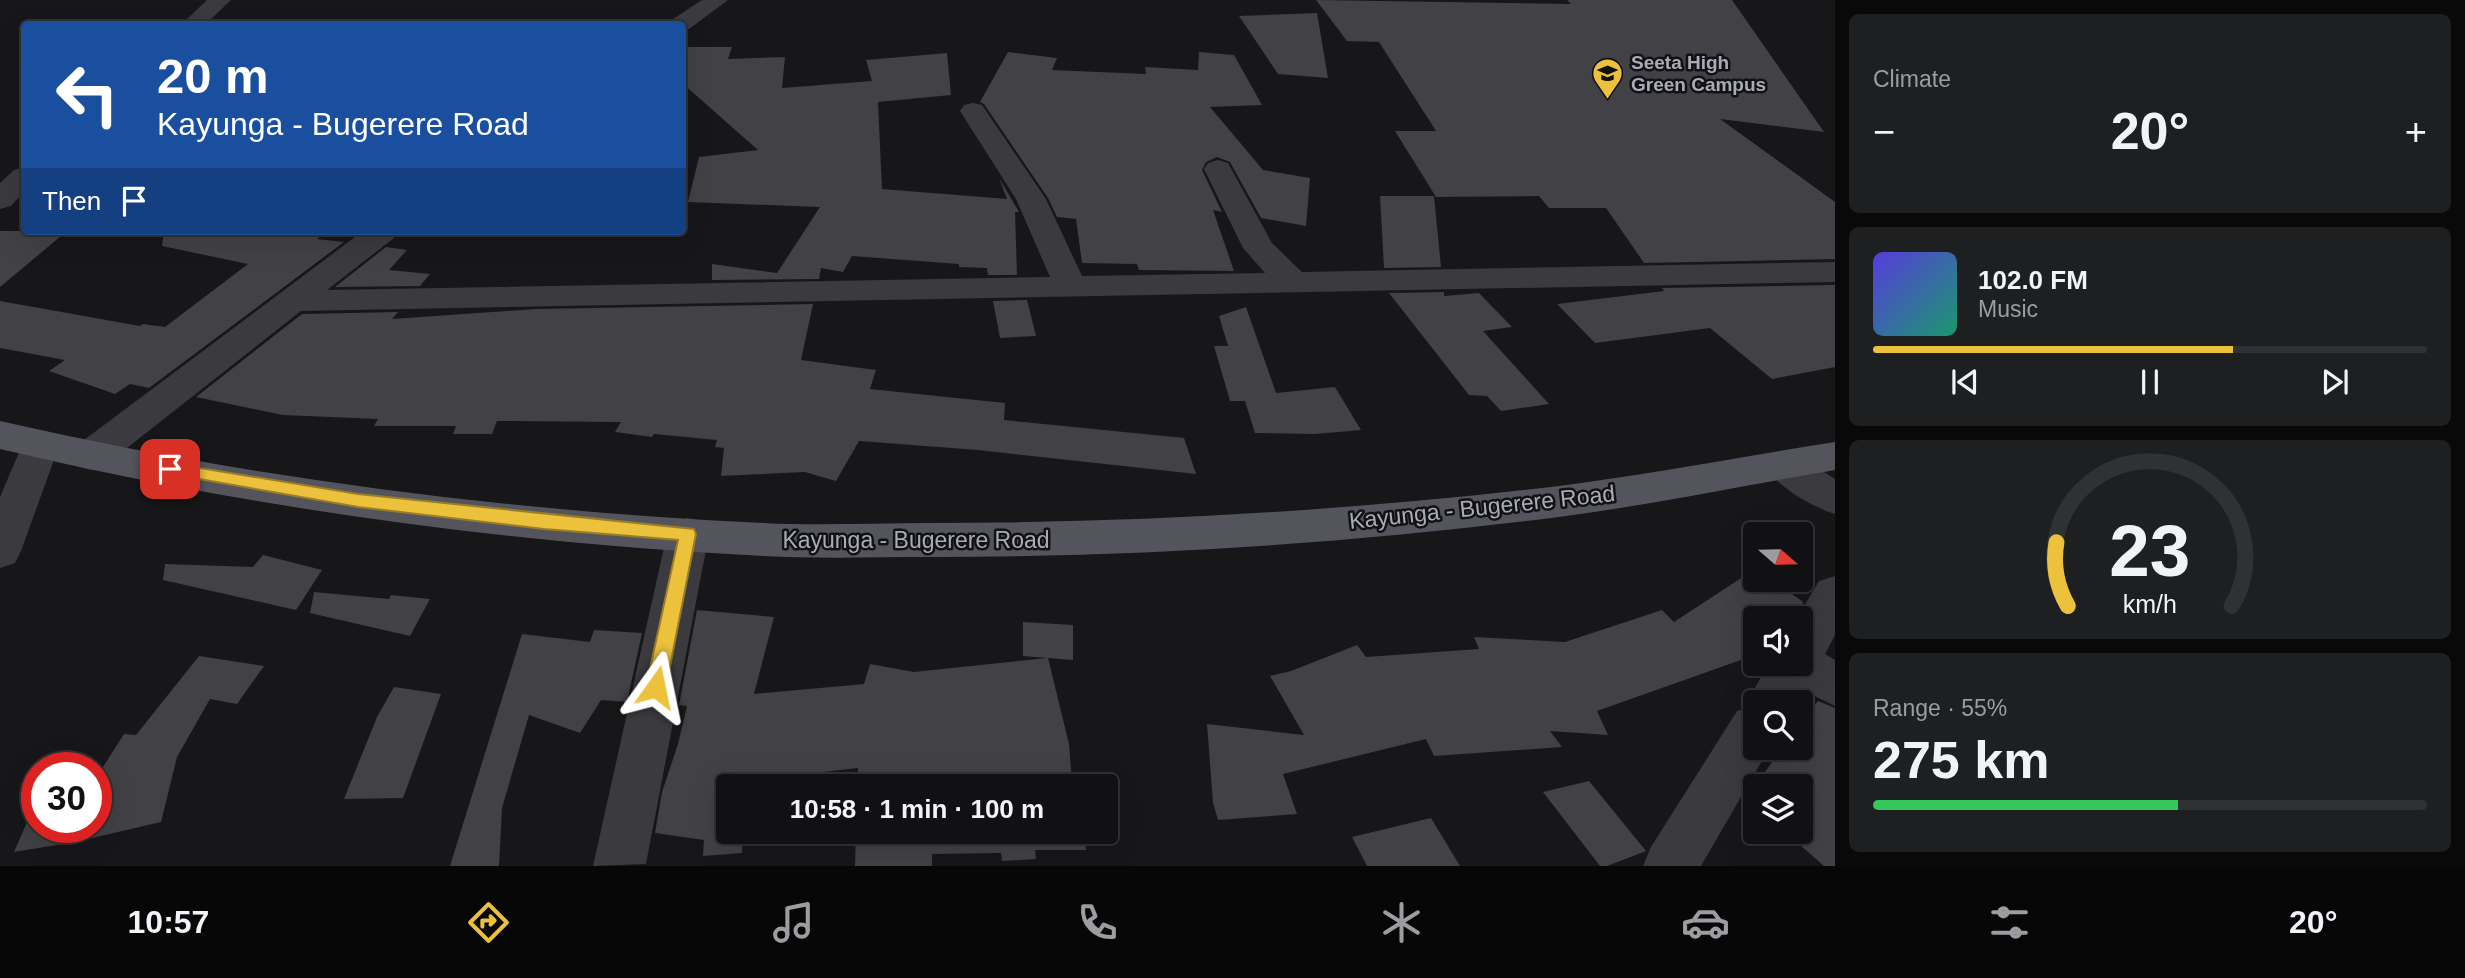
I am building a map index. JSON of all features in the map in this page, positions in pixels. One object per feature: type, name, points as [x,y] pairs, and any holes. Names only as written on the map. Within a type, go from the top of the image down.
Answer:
[{"type":"main road","name":"Kayunga - Bugerere Road","points":[[0,435],[90,456],[358,501],[544,523],[766,540],[1036,540],[1294,527],[1553,502],[1835,456]]},
{"type":"street","points":[[196,21],[220,0]]},
{"type":"street","points":[[685,21],[716,0]]},
{"type":"street","points":[[973,111],[1031,198],[1070,287]]},
{"type":"street","points":[[1218,169],[1259,248],[1294,283]]},
{"type":"street","points":[[0,200],[21,179]]},
{"type":"street","points":[[90,456],[253,332],[288,301],[378,235]]},
{"type":"street","points":[[288,301],[1835,272]]},
{"type":"street","points":[[0,551],[40,446]]},
{"type":"street","points":[[1785,466],[1835,499]]},
{"type":"street","points":[[620,864],[688,534]]},
{"type":"street","points":[[1813,632],[1835,594]]},
{"type":"street","points":[[1813,673],[1835,685]]},
{"type":"street","points":[[1670,866],[1743,747]]},
{"type":"building","points":[[1316,0],[1571,4],[1567,0],[1732,0],[1824,132],[1720,119],[1835,202],[1835,259],[1644,263],[1606,208],[1549,208],[1539,196],[1436,197],[1395,131],[1436,131],[1379,42],[1347,41]]},
{"type":"building","points":[[1317,13],[1328,78],[1278,74],[1239,16]]},
{"type":"building","points":[[686,47],[732,47],[728,59],[785,57],[782,88],[872,81],[866,60],[947,53],[951,95],[878,102],[882,189],[1007,199],[999,178],[1019,212],[1015,212],[1017,275],[988,275],[987,268],[959,267],[959,264],[852,256],[843,272],[821,268],[819,279],[712,280],[712,264],[777,273],[820,207],[688,202],[699,157],[758,150],[686,87]]},
{"type":"building","points":[[1008,52],[1057,58],[1052,70],[1146,74],[1145,67],[1198,70],[1199,52],[1234,55],[1262,105],[1210,107],[1263,170],[1310,178],[1306,226],[1261,218],[1230,162],[1217,157],[1206,162],[1202,170],[1222,212],[1213,210],[1234,271],[1139,270],[1137,264],[1082,263],[1076,219],[1057,217],[1048,198],[984,104],[980,102]]},
{"type":"building","points":[[1380,196],[1434,196],[1441,267],[1384,268]]},
{"type":"building","points":[[0,231],[21,231],[21,235],[62,235],[0,287]]},
{"type":"building","points":[[163,235],[322,235],[317,239],[344,242],[149,388],[130,384],[115,394],[49,371],[65,360],[0,348],[0,301],[140,326],[143,324],[165,327],[248,264],[162,246]]},
{"type":"building","points":[[386,247],[407,250],[389,270],[430,274],[420,286],[335,287]]},
{"type":"building","points":[[1835,285],[1835,367],[1772,379],[1710,328],[1595,343],[1557,304],[1664,291],[1662,288]]},
{"type":"building","points":[[1444,292],[1444,296],[1479,293],[1512,327],[1483,331],[1549,404],[1501,411],[1487,396],[1469,395],[1389,293]]},
{"type":"building","points":[[1027,300],[1036,336],[1000,338],[993,301]]},
{"type":"building","points":[[813,304],[801,360],[876,370],[870,389],[1005,403],[1004,420],[1184,438],[1196,474],[978,450],[859,441],[836,481],[805,472],[721,476],[724,448],[715,447],[717,440],[615,432],[621,422],[497,421],[492,434],[453,434],[456,426],[374,426],[378,419],[283,415],[196,397],[302,314],[398,312],[392,319],[535,309]]},
{"type":"building","points":[[1246,307],[1276,393],[1335,387],[1361,430],[1315,434],[1255,433],[1245,401],[1230,401],[1214,346],[1228,346],[1219,316]]},
{"type":"building","points":[[263,555],[322,570],[296,610],[163,580],[165,564],[253,567]]},
{"type":"building","points":[[1743,577],[1743,592],[1789,592],[1803,602],[1801,606],[1743,606],[1743,659],[1597,711],[1608,735],[1550,731],[1562,747],[1434,756],[1426,739],[1283,774],[1297,814],[1218,820],[1213,803],[1207,724],[1304,735],[1270,676],[1291,671],[1357,645],[1366,657],[1479,649],[1474,637],[1565,642],[1662,610],[1674,622]]},
{"type":"building","points":[[314,592],[389,599],[391,595],[430,599],[410,636],[310,613]]},
{"type":"building","points":[[697,610],[774,617],[754,694],[864,684],[870,664],[914,672],[1047,658],[1023,656],[1023,622],[1073,625],[1073,660],[1048,658],[1069,744],[1071,774],[858,774],[858,768],[806,774],[716,774],[716,844],[742,844],[742,853],[703,856],[704,840],[655,833],[662,792],[687,706],[679,705]]},
{"type":"building","points":[[594,630],[642,633],[627,702],[601,700],[580,733],[529,715],[502,808],[499,866],[450,866],[522,634],[590,642]]},
{"type":"building","points":[[199,656],[264,666],[237,704],[210,699],[177,757],[161,822],[112,833],[112,753],[124,734],[136,735]]},
{"type":"building","points":[[394,687],[441,694],[403,798],[344,799],[377,717]]},
{"type":"building","points":[[1818,701],[1835,708],[1835,866],[1824,866],[1799,844],[1813,844],[1813,774],[1765,772],[1774,760],[1813,760],[1813,708]]},
{"type":"building","points":[[1589,781],[1646,851],[1607,866],[1600,866],[1543,792]]},
{"type":"building","points":[[1431,818],[1460,866],[1367,866],[1352,837]]},
{"type":"building","points":[[21,836],[21,843],[69,843],[14,852]]},
{"type":"building","points":[[856,844],[1085,844],[1086,850],[1035,850],[1036,859],[1002,861],[1001,853],[932,854],[932,866],[855,866]]},
{"type":"place","name":"Seeta High Green Campus","points":[[1608,100]]},
{"type":"route","points":[[170,469],[358,501],[544,523],[688,534],[656,687]]}]
